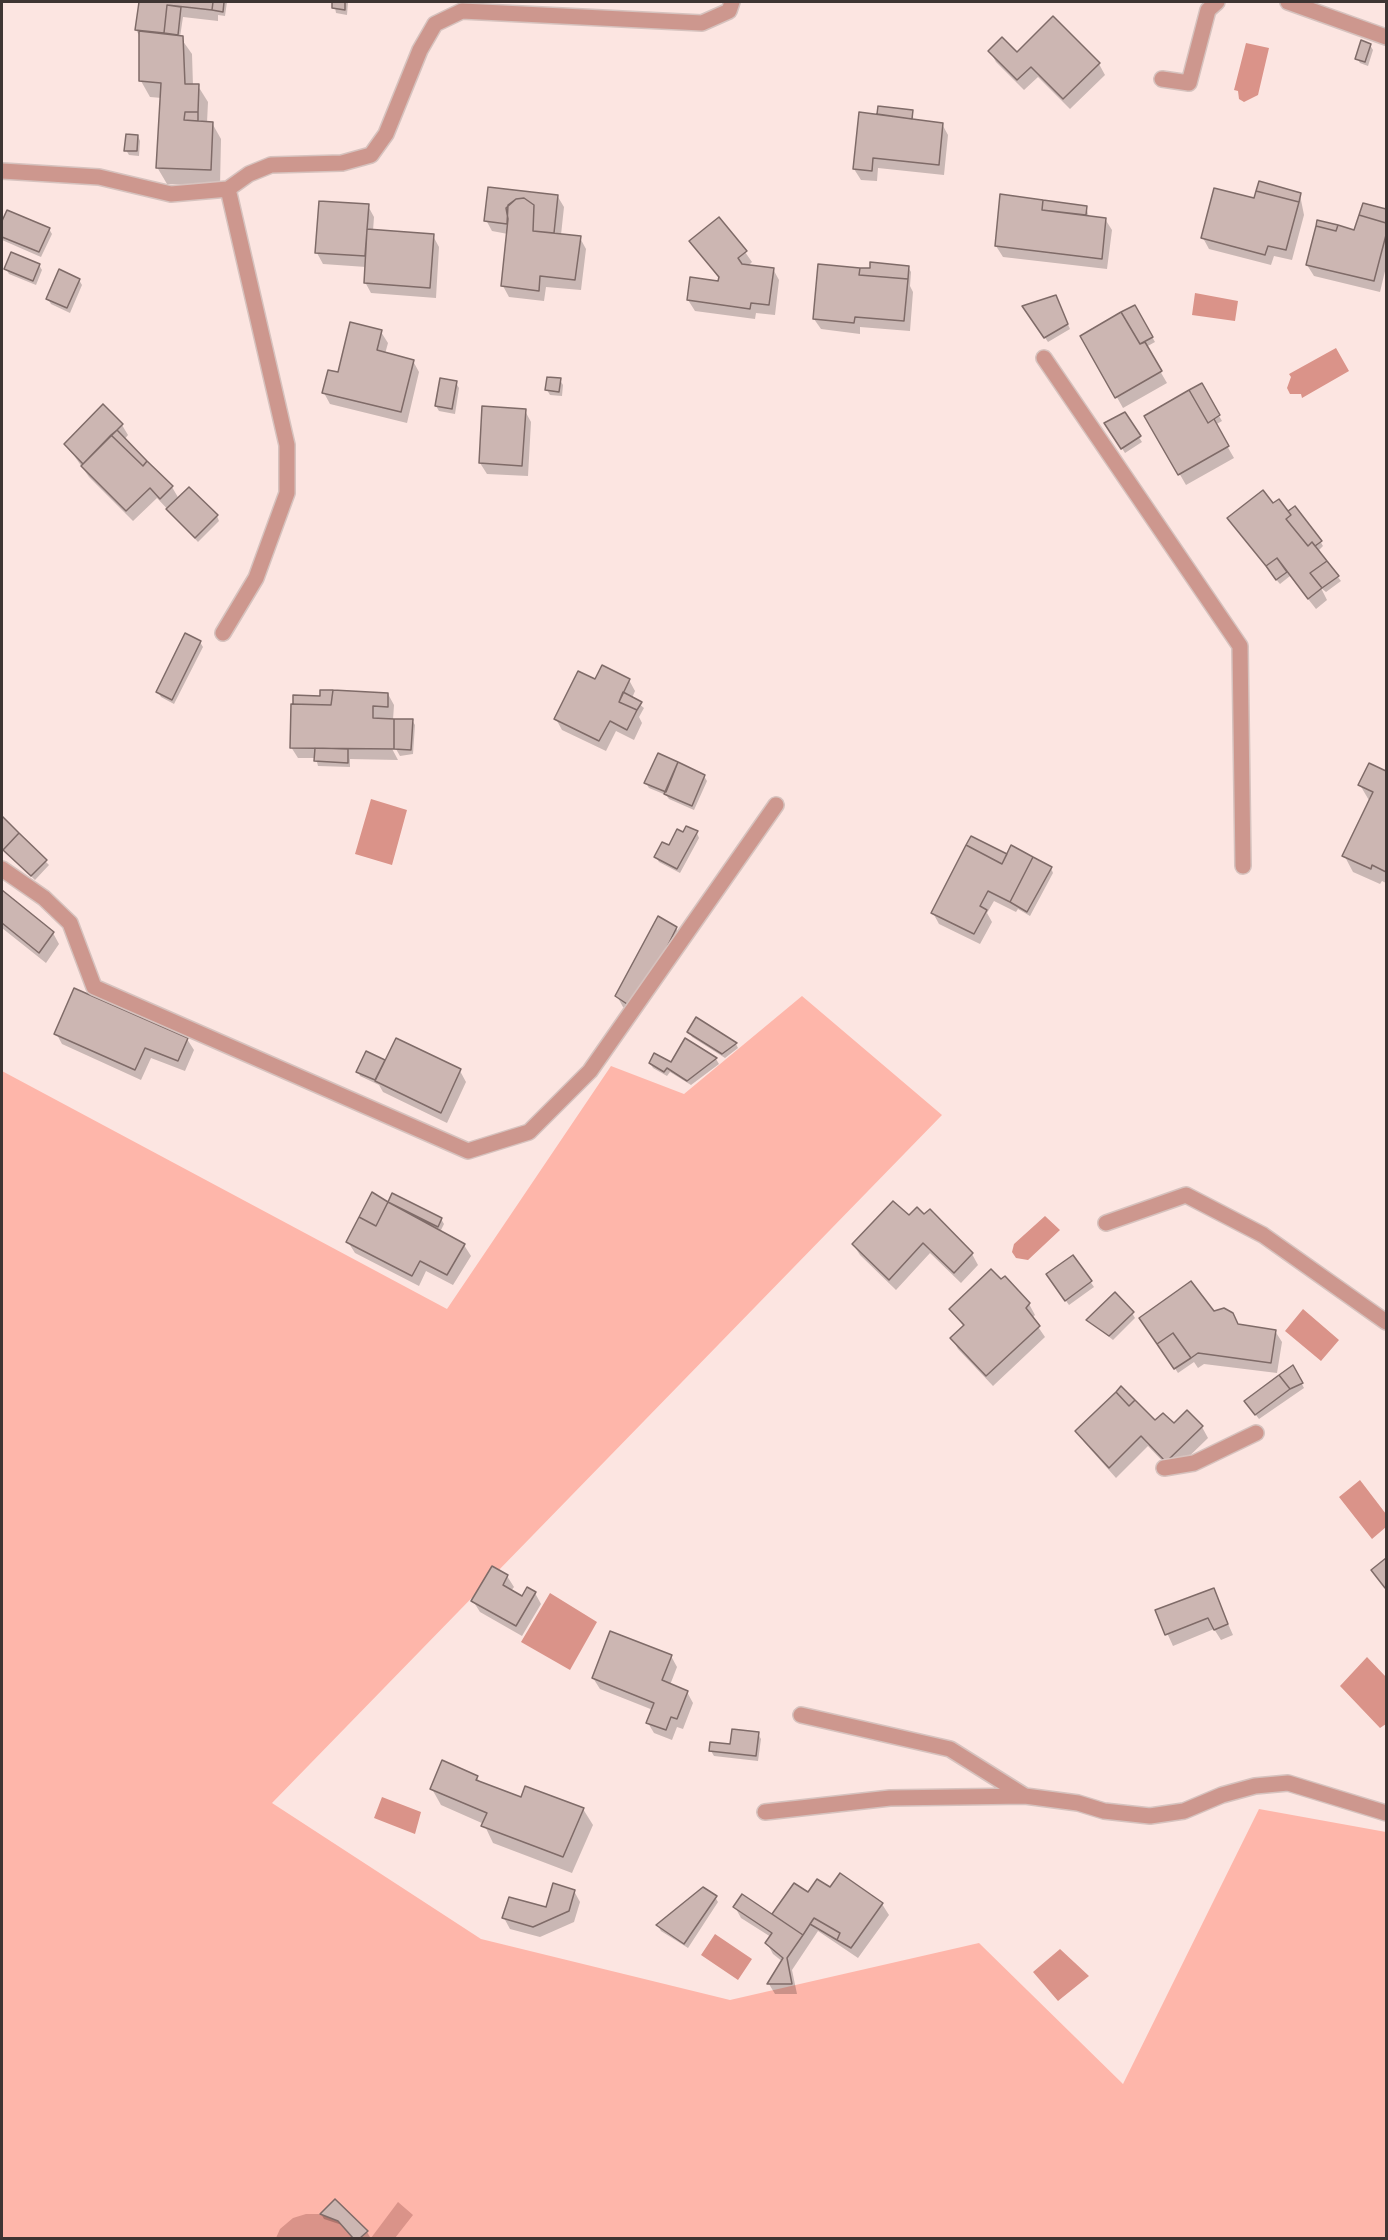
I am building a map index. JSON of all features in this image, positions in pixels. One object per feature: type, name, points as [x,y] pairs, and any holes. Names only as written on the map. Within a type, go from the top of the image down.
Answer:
[{"type":"street","points":[[2,171],[99,177],[171,194],[228,189],[249,174],[271,165],[342,163],[371,155],[386,134],[420,50],[435,24],[462,11],[702,23],[729,11],[732,2]]},
{"type":"street","points":[[1162,79],[1189,83],[1208,10],[1216,2]]},
{"type":"street","points":[[1288,2],[1386,37]]},
{"type":"street","points":[[223,633],[256,578],[287,493],[287,445],[228,189]]},
{"type":"street","points":[[1044,358],[1240,646],[1243,866]]},
{"type":"street","points":[[2,869],[44,898],[70,923],[94,987],[468,1151],[529,1132],[590,1071],[776,804]]},
{"type":"street","points":[[1106,1223],[1186,1195],[1263,1235],[1386,1322]]},
{"type":"street","points":[[1164,1468],[1194,1463],[1256,1433]]},
{"type":"street","points":[[801,1714],[950,1749],[1025,1796]]},
{"type":"street","points":[[765,1812],[890,1798],[1025,1796],[1078,1803],[1104,1811],[1150,1816],[1184,1811],[1255,1786],[1288,1783],[1386,1813]]},
{"type":"shaded area","points":[[1246,43],[1269,48],[1258,95],[1244,102],[1239,99],[1238,91],[1234,90]]},
{"type":"shaded area","points":[[1195,293],[1238,301],[1235,321],[1192,315]]},
{"type":"shaded area","points":[[1336,348],[1349,371],[1302,398],[1301,394],[1290,394],[1287,388],[1291,377],[1289,374]]},
{"type":"shaded area","points":[[371,799],[407,810],[392,865],[355,854]]},
{"type":"shaded area","points":[[802,996],[942,1115],[272,1803],[481,1939],[730,2000],[979,1943],[1123,2084],[1259,1809],[1386,1832],[1386,2238],[2,2238],[2,1071],[447,1309],[611,1066],[684,1094]]},
{"type":"shaded area","points":[[1045,1216],[1060,1230],[1028,1260],[1016,1258],[1012,1252],[1014,1244]]},
{"type":"shaded area","points":[[1303,1309],[1339,1340],[1321,1361],[1285,1331]]},
{"type":"shaded area","points":[[1360,1480],[1386,1514],[1386,1527],[1372,1539],[1339,1497]]},
{"type":"shaded area","points":[[550,1593],[597,1622],[570,1670],[521,1642]]},
{"type":"shaded area","points":[[1367,1657],[1386,1677],[1386,1724],[1380,1728],[1340,1686]]},
{"type":"shaded area","points":[[382,1797],[421,1812],[415,1834],[374,1818]]},
{"type":"shaded area","points":[[715,1934],[752,1959],[738,1980],[701,1955]]},
{"type":"shaded area","points":[[1060,1949],[1089,1976],[1058,2001],[1033,1972]]},
{"type":"shaded area","points":[[398,2202],[413,2215],[395,2238],[371,2238]]},
{"type":"shaded area","points":[[306,2214],[319,2214],[338,2221],[353,2238],[276,2238],[280,2229],[293,2218]]},
{"type":"building","points":[[139,2],[213,2],[212,10],[167,5],[164,33],[135,30]]},
{"type":"building","points":[[213,2],[224,2],[223,12],[212,10]]},
{"type":"building","points":[[332,2],[345,2],[345,10],[332,8]]},
{"type":"building","points":[[167,5],[181,7],[178,35],[164,33]]},
{"type":"building","points":[[1053,16],[1100,63],[1063,99],[1031,67],[1017,80],[988,51],[1002,37],[1017,52]]},
{"type":"building","points":[[139,31],[183,36],[185,84],[199,84],[198,112],[185,112],[184,120],[213,122],[211,170],[156,168],[161,83],[139,81]]},
{"type":"building","points":[[1361,40],[1371,44],[1365,62],[1355,59]]},
{"type":"building","points":[[878,106],[913,110],[912,119],[877,114]]},
{"type":"building","points":[[185,112],[198,112],[198,121],[184,120]]},
{"type":"building","points":[[859,112],[943,123],[939,165],[873,158],[872,171],[853,169]]},
{"type":"building","points":[[126,134],[138,135],[137,151],[124,151]]},
{"type":"building","points":[[1259,181],[1301,193],[1299,202],[1256,191]]},
{"type":"building","points":[[488,187],[558,195],[554,233],[533,231],[534,205],[524,198],[516,199],[508,205],[507,224],[484,221]]},
{"type":"building","points":[[1214,188],[1254,198],[1256,191],[1299,202],[1286,250],[1268,246],[1265,255],[1201,238]]},
{"type":"building","points":[[1000,194],[1043,200],[1042,210],[1106,218],[1102,259],[995,246]]},
{"type":"building","points":[[524,198],[534,205],[533,231],[581,236],[575,280],[540,276],[539,291],[501,286],[508,219],[506,208],[516,199]]},
{"type":"building","points":[[1043,200],[1087,206],[1086,215],[1042,210]]},
{"type":"building","points":[[319,201],[369,204],[365,256],[315,253]]},
{"type":"building","points":[[1363,203],[1386,209],[1386,223],[1359,215]]},
{"type":"building","points":[[7,210],[50,228],[39,252],[2,237],[2,221]]},
{"type":"building","points":[[1359,215],[1386,223],[1386,235],[1374,281],[1306,265],[1316,226],[1336,231],[1338,225],[1354,230]]},
{"type":"building","points":[[719,217],[747,251],[738,258],[742,264],[774,268],[769,305],[751,303],[750,309],[687,300],[690,277],[718,281],[719,277],[689,241]]},
{"type":"building","points":[[1317,220],[1338,225],[1336,231],[1316,226]]},
{"type":"building","points":[[367,229],[434,234],[430,288],[364,283]]},
{"type":"building","points":[[11,252],[40,264],[33,281],[4,269]]},
{"type":"building","points":[[870,262],[909,266],[908,279],[859,275],[860,268],[870,268]]},
{"type":"building","points":[[818,264],[860,268],[859,275],[908,279],[904,321],[855,317],[854,323],[813,319]]},
{"type":"building","points":[[59,269],[80,279],[67,308],[46,299]]},
{"type":"building","points":[[1056,295],[1068,324],[1044,338],[1022,306]]},
{"type":"building","points":[[1135,305],[1153,337],[1140,344],[1121,312]]},
{"type":"building","points":[[1121,312],[1140,344],[1145,342],[1162,371],[1115,398],[1080,336]]},
{"type":"building","points":[[350,322],[382,330],[377,350],[414,360],[401,412],[322,393],[328,370],[338,372]]},
{"type":"building","points":[[547,377],[561,378],[559,392],[545,390]]},
{"type":"building","points":[[440,378],[457,381],[452,409],[435,406]]},
{"type":"building","points":[[1202,383],[1220,415],[1208,423],[1189,390]]},
{"type":"building","points":[[1189,390],[1208,423],[1214,419],[1229,446],[1178,475],[1144,416]]},
{"type":"building","points":[[103,404],[123,424],[83,464],[64,444]]},
{"type":"building","points":[[482,406],[526,409],[522,466],[479,463]]},
{"type":"building","points":[[1125,412],[1141,436],[1121,449],[1104,423]]},
{"type":"building","points":[[117,430],[147,461],[143,466],[111,435]]},
{"type":"building","points":[[111,435],[143,466],[147,461],[173,486],[160,499],[150,488],[126,511],[81,466]]},
{"type":"building","points":[[189,487],[218,515],[195,538],[166,509]]},
{"type":"building","points":[[1263,490],[1273,503],[1279,499],[1291,515],[1286,519],[1308,546],[1312,542],[1327,561],[1310,573],[1322,588],[1308,599],[1277,558],[1266,566],[1227,518]]},
{"type":"building","points":[[1295,506],[1322,541],[1315,546],[1312,542],[1308,546],[1286,519],[1291,515],[1288,511]]},
{"type":"building","points":[[1277,558],[1287,572],[1276,580],[1266,566]]},
{"type":"building","points":[[1327,561],[1339,576],[1322,588],[1310,573]]},
{"type":"building","points":[[185,633],[201,641],[172,700],[156,692]]},
{"type":"building","points":[[602,665],[630,679],[619,702],[637,710],[627,730],[610,721],[599,741],[554,719],[578,671],[595,679]]},
{"type":"building","points":[[320,690],[333,690],[331,705],[293,704],[293,695],[320,696]]},
{"type":"building","points":[[333,690],[388,693],[388,707],[373,706],[373,718],[394,719],[394,749],[290,748],[291,704],[331,705]]},
{"type":"building","points":[[623,692],[642,702],[637,710],[619,702]]},
{"type":"building","points":[[394,719],[413,719],[411,750],[394,749]]},
{"type":"building","points":[[315,748],[348,749],[348,763],[314,761]]},
{"type":"building","points":[[658,753],[678,762],[666,792],[644,783]]},
{"type":"building","points":[[678,762],[705,775],[692,806],[664,794]]},
{"type":"building","points":[[1369,763],[1386,771],[1386,872],[1372,865],[1371,869],[1342,856],[1373,792],[1358,785]]},
{"type":"building","points":[[2,816],[19,833],[3,850],[2,848]]},
{"type":"building","points":[[686,826],[698,831],[677,869],[654,857],[662,842],[669,845],[677,829],[683,832]]},
{"type":"building","points":[[19,833],[47,860],[31,876],[3,850]]},
{"type":"building","points":[[971,836],[1007,854],[1002,864],[966,845]]},
{"type":"building","points":[[966,845],[1002,864],[1011,845],[1033,857],[1010,902],[988,891],[980,906],[987,910],[974,934],[931,913]]},
{"type":"building","points":[[1033,857],[1052,867],[1027,912],[1010,902]]},
{"type":"building","points":[[2,890],[54,932],[39,953],[2,923]]},
{"type":"building","points":[[658,916],[677,927],[654,973],[627,1004],[615,996]]},
{"type":"building","points":[[74,988],[188,1038],[178,1061],[145,1048],[135,1070],[54,1034]]},
{"type":"building","points":[[696,1017],[737,1043],[722,1054],[687,1032]]},
{"type":"building","points":[[396,1038],[461,1069],[441,1113],[375,1081]]},
{"type":"building","points":[[685,1038],[717,1058],[687,1081],[667,1068],[664,1072],[649,1063],[654,1053],[671,1062]]},
{"type":"building","points":[[366,1051],[385,1060],[375,1080],[356,1072]]},
{"type":"building","points":[[372,1192],[388,1202],[376,1226],[359,1217]]},
{"type":"building","points":[[392,1193],[442,1218],[438,1227],[388,1202]]},
{"type":"building","points":[[893,1201],[909,1215],[917,1207],[924,1214],[930,1209],[973,1253],[954,1273],[923,1243],[889,1280],[852,1244]]},
{"type":"building","points":[[388,1202],[465,1244],[447,1275],[420,1261],[412,1276],[346,1242],[359,1217],[376,1226]]},
{"type":"building","points":[[1073,1255],[1092,1281],[1065,1301],[1046,1274]]},
{"type":"building","points":[[991,1269],[1001,1279],[1005,1276],[1030,1303],[1026,1308],[1040,1326],[986,1376],[950,1338],[964,1325],[949,1309]]},
{"type":"building","points":[[1191,1281],[1214,1311],[1224,1308],[1233,1313],[1238,1324],[1276,1330],[1271,1363],[1198,1353],[1191,1358],[1173,1333],[1157,1344],[1139,1318]]},
{"type":"building","points":[[1115,1292],[1134,1312],[1109,1336],[1086,1320]]},
{"type":"building","points":[[1173,1333],[1191,1358],[1174,1369],[1157,1344]]},
{"type":"building","points":[[1293,1365],[1303,1383],[1290,1389],[1279,1375]]},
{"type":"building","points":[[1279,1375],[1290,1389],[1255,1415],[1244,1401]]},
{"type":"building","points":[[1121,1386],[1135,1400],[1129,1406],[1116,1392]]},
{"type":"building","points":[[1116,1392],[1129,1406],[1135,1400],[1155,1420],[1163,1413],[1174,1423],[1187,1410],[1203,1426],[1166,1462],[1141,1436],[1109,1468],[1075,1431]]},
{"type":"building","points":[[1386,1558],[1386,1587],[1385,1588],[1371,1570]]},
{"type":"building","points":[[492,1566],[508,1575],[503,1585],[522,1596],[527,1587],[536,1592],[516,1626],[471,1601]]},
{"type":"building","points":[[1214,1588],[1228,1624],[1214,1630],[1208,1618],[1165,1635],[1155,1610]]},
{"type":"building","points":[[610,1631],[672,1655],[662,1680],[688,1691],[677,1719],[671,1717],[666,1730],[646,1723],[654,1703],[592,1678]]},
{"type":"building","points":[[732,1729],[759,1732],[756,1756],[709,1751],[710,1742],[730,1744]]},
{"type":"building","points":[[442,1760],[478,1776],[476,1780],[521,1797],[525,1786],[584,1808],[563,1857],[481,1826],[487,1813],[430,1789]]},
{"type":"building","points":[[840,1873],[883,1903],[851,1948],[837,1940],[840,1933],[814,1918],[803,1935],[772,1914],[794,1883],[808,1892],[817,1879],[830,1887]]},
{"type":"building","points":[[553,1883],[575,1890],[569,1911],[533,1927],[502,1918],[509,1897],[546,1907]]},
{"type":"building","points":[[703,1887],[717,1896],[684,1944],[656,1925]]},
{"type":"building","points":[[742,1894],[803,1935],[787,1958],[792,1984],[767,1984],[783,1958],[765,1943],[772,1933],[733,1907]]},
{"type":"building","points":[[814,1918],[840,1933],[837,1940],[810,1924]]},
{"type":"building","points":[[335,2199],[368,2231],[360,2238],[353,2238],[338,2221],[320,2214]]}]
